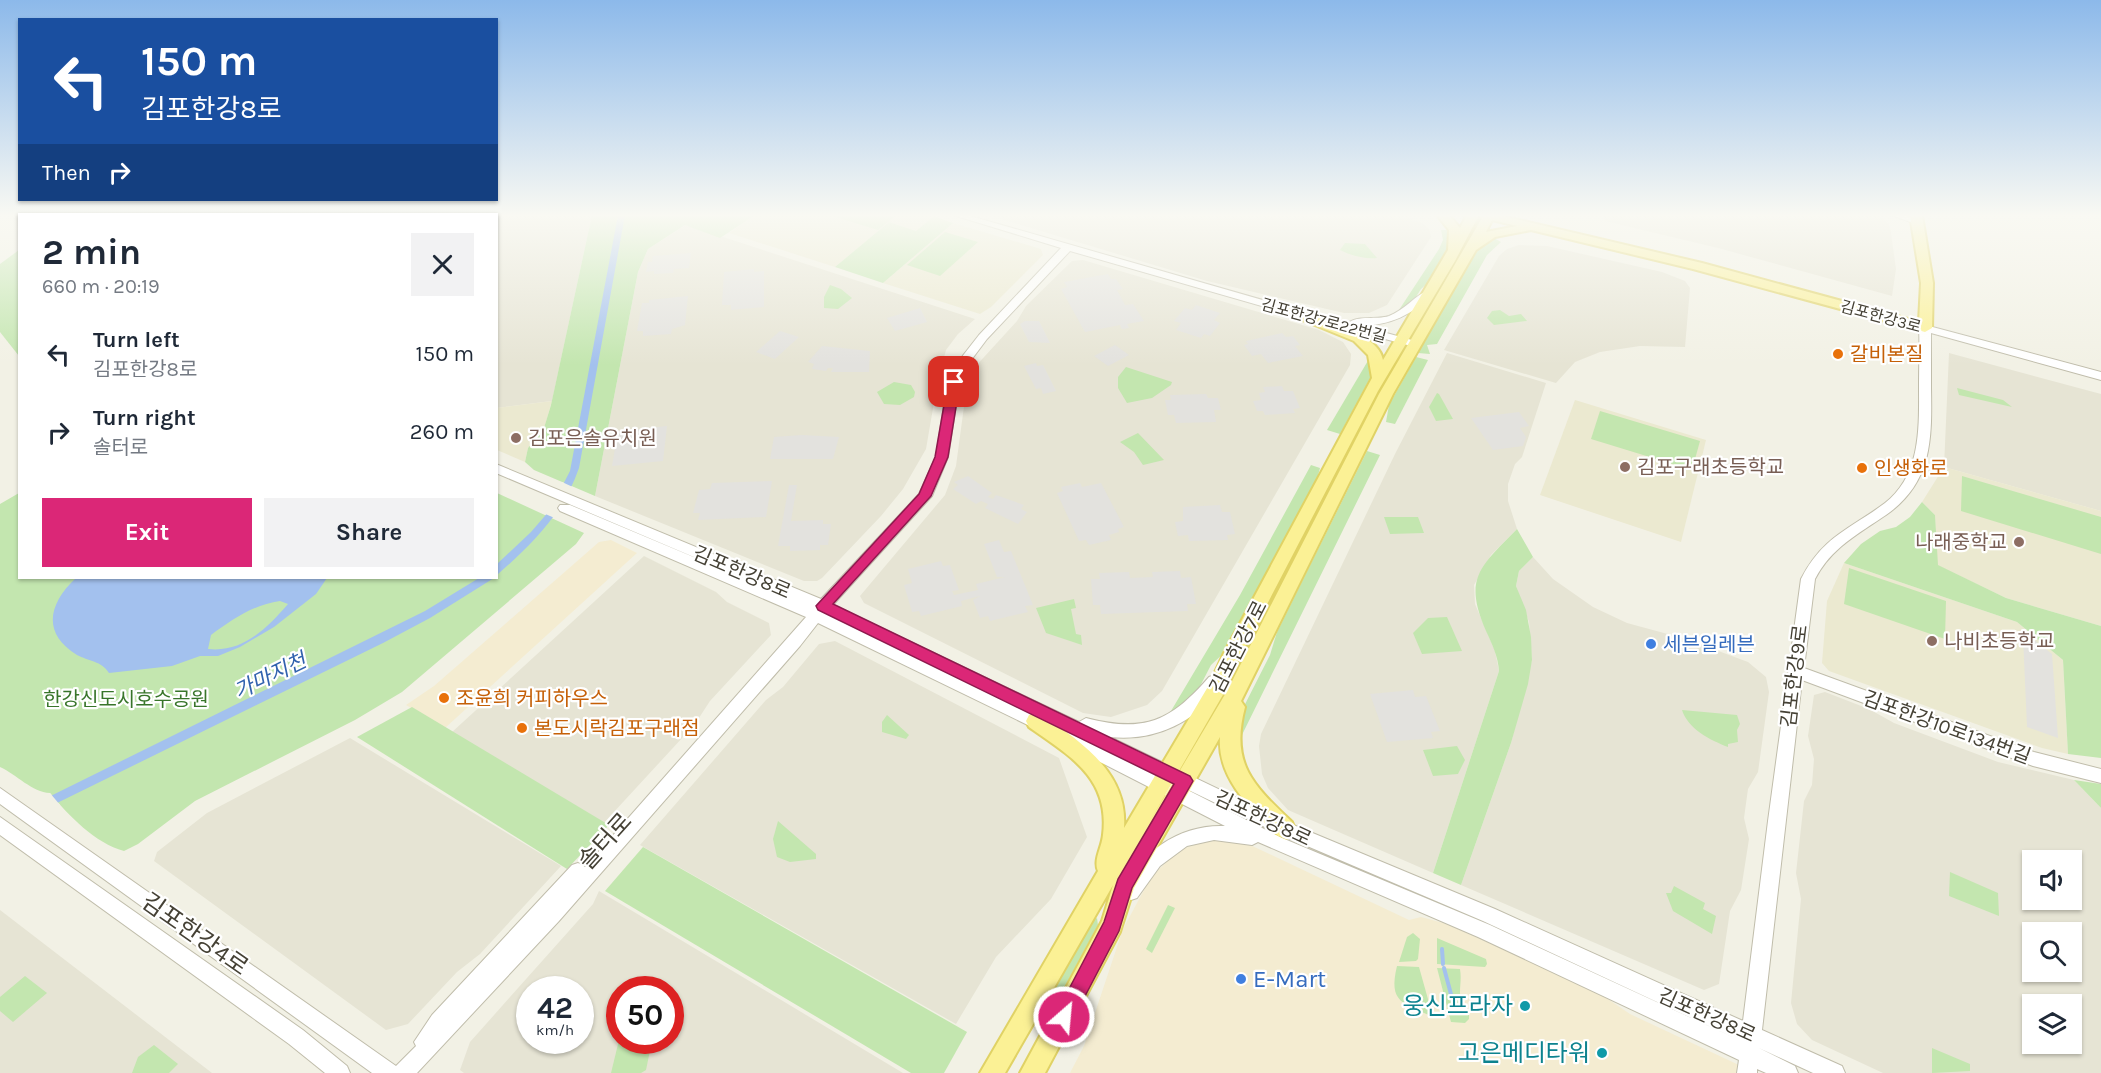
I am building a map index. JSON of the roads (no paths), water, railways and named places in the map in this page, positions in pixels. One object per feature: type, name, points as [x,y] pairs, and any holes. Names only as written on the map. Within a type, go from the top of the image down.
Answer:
[{"type":"main road","name":"김포한강7로","points":[[992,1073],[1093,898],[1173,783],[1262,645],[1386,394],[1432,289],[1453,265]]},
{"type":"main road","name":"김포한강7로","points":[[1032,1073],[1112,925],[1124,885],[1229,660],[1378,377],[1408,342],[1454,265]]},
{"type":"main road","name":"김포한강3로","points":[[1693,265],[1925,324]]},
{"type":"main road","name":"김포한강3로","points":[[1722,265],[1925,324]]},
{"type":"main road","points":[[1923,265],[1926,283],[1925,324]]},
{"type":"main road","points":[[1285,310],[1359,338],[1375,354],[1378,377]]},
{"type":"main road","points":[[1262,645],[1235,709],[1228,742],[1230,759],[1237,776],[1280,836]]},
{"type":"main road","points":[[1039,716],[1098,771],[1113,798],[1116,828],[1093,898]]},
{"type":"street","name":"솔터로","points":[[402,1073],[445,1031],[548,918],[795,642],[819,610],[925,496],[942,457],[952,392],[960,367],[983,337],[1051,265]]},
{"type":"street","name":"김포한강7로22번길","points":[[1130,265],[1285,310],[1408,342]]},
{"type":"street","points":[[1328,321],[1375,322],[1398,318],[1407,313],[1432,289]]},
{"type":"street","name":"김포한강3로","points":[[1925,324],[2101,367]]},
{"type":"street","name":"김포한강3로","points":[[1925,324],[2101,376]]},
{"type":"street","name":"김포한강9로","points":[[1747,1073],[1804,597],[1812,569],[1831,544],[1904,494],[1917,473],[1924,444],[1925,324]]},
{"type":"street","name":"김포한강8로","points":[[498,469],[537,491]]},
{"type":"street","name":"김포한강8로","points":[[498,478],[537,491],[819,610],[1280,836],[1788,1073]]},
{"type":"street","points":[[1039,716],[1124,734],[1147,732],[1164,726],[1191,708],[1229,660]]},
{"type":"street","name":"김포한강10로134번길","points":[[1795,671],[2033,759],[2101,776]]},
{"type":"street","name":"김포한강4로","points":[[5,798],[389,1073]]},
{"type":"street","name":"김포한강4로","points":[[0,825],[296,1037],[340,1073]]},
{"type":"street","points":[[1112,925],[1139,879],[1170,847],[1190,836],[1208,832],[1280,836]]},
{"type":"street","name":"김포한강8로","points":[[1280,836],[1489,915],[1835,1073]]},
{"type":"water","points":[[609,265],[616,265],[579,468],[555,514],[534,540],[498,574],[498,563],[531,532],[550,510],[570,471]]},
{"type":"water","points":[[75,579],[326,579],[316,594],[274,627],[240,647],[218,656],[200,656],[172,666],[109,673],[99,664],[77,655],[58,637],[53,618],[60,597]],"holes":[[[280,601],[288,604],[272,622],[243,643],[221,649],[208,649],[211,635],[244,613],[270,603]]]},
{"type":"water","points":[[477,579],[492,579],[430,618],[383,643],[0,831],[0,821],[425,611]]},
{"type":"waterway","points":[[1442,949],[1443,964]]},
{"type":"waterway","points":[[1444,968],[1456,1013]]},
{"type":"place","name":"갈비본질","points":[[1838,354]]},
{"type":"place","name":"김포은솔유치원","points":[[516,438]]},
{"type":"place","name":"김포구래초등학교","points":[[1625,467]]},
{"type":"place","name":"인생화로","points":[[1862,468]]},
{"type":"place","name":"나래중학교","points":[[2019,542]]},
{"type":"place","name":"나비초등학교","points":[[1932,641]]},
{"type":"place","name":"세븐일레븐","points":[[1651,644]]},
{"type":"place","name":"조윤희 커피하우스","points":[[444,698]]},
{"type":"place","name":"본도시락김포구래점","points":[[522,728]]},
{"type":"place","name":"E-Mart","points":[[1241,979]]},
{"type":"place","name":"웅신프라자","points":[[1525,1006]]},
{"type":"place","name":"고은메디타워","points":[[1602,1053]]},
{"type":"water label","name":"가마지천","points":[[270,676]]},
{"type":"park label","name":"한강신도시호수공원","points":[[126,699]]}]
